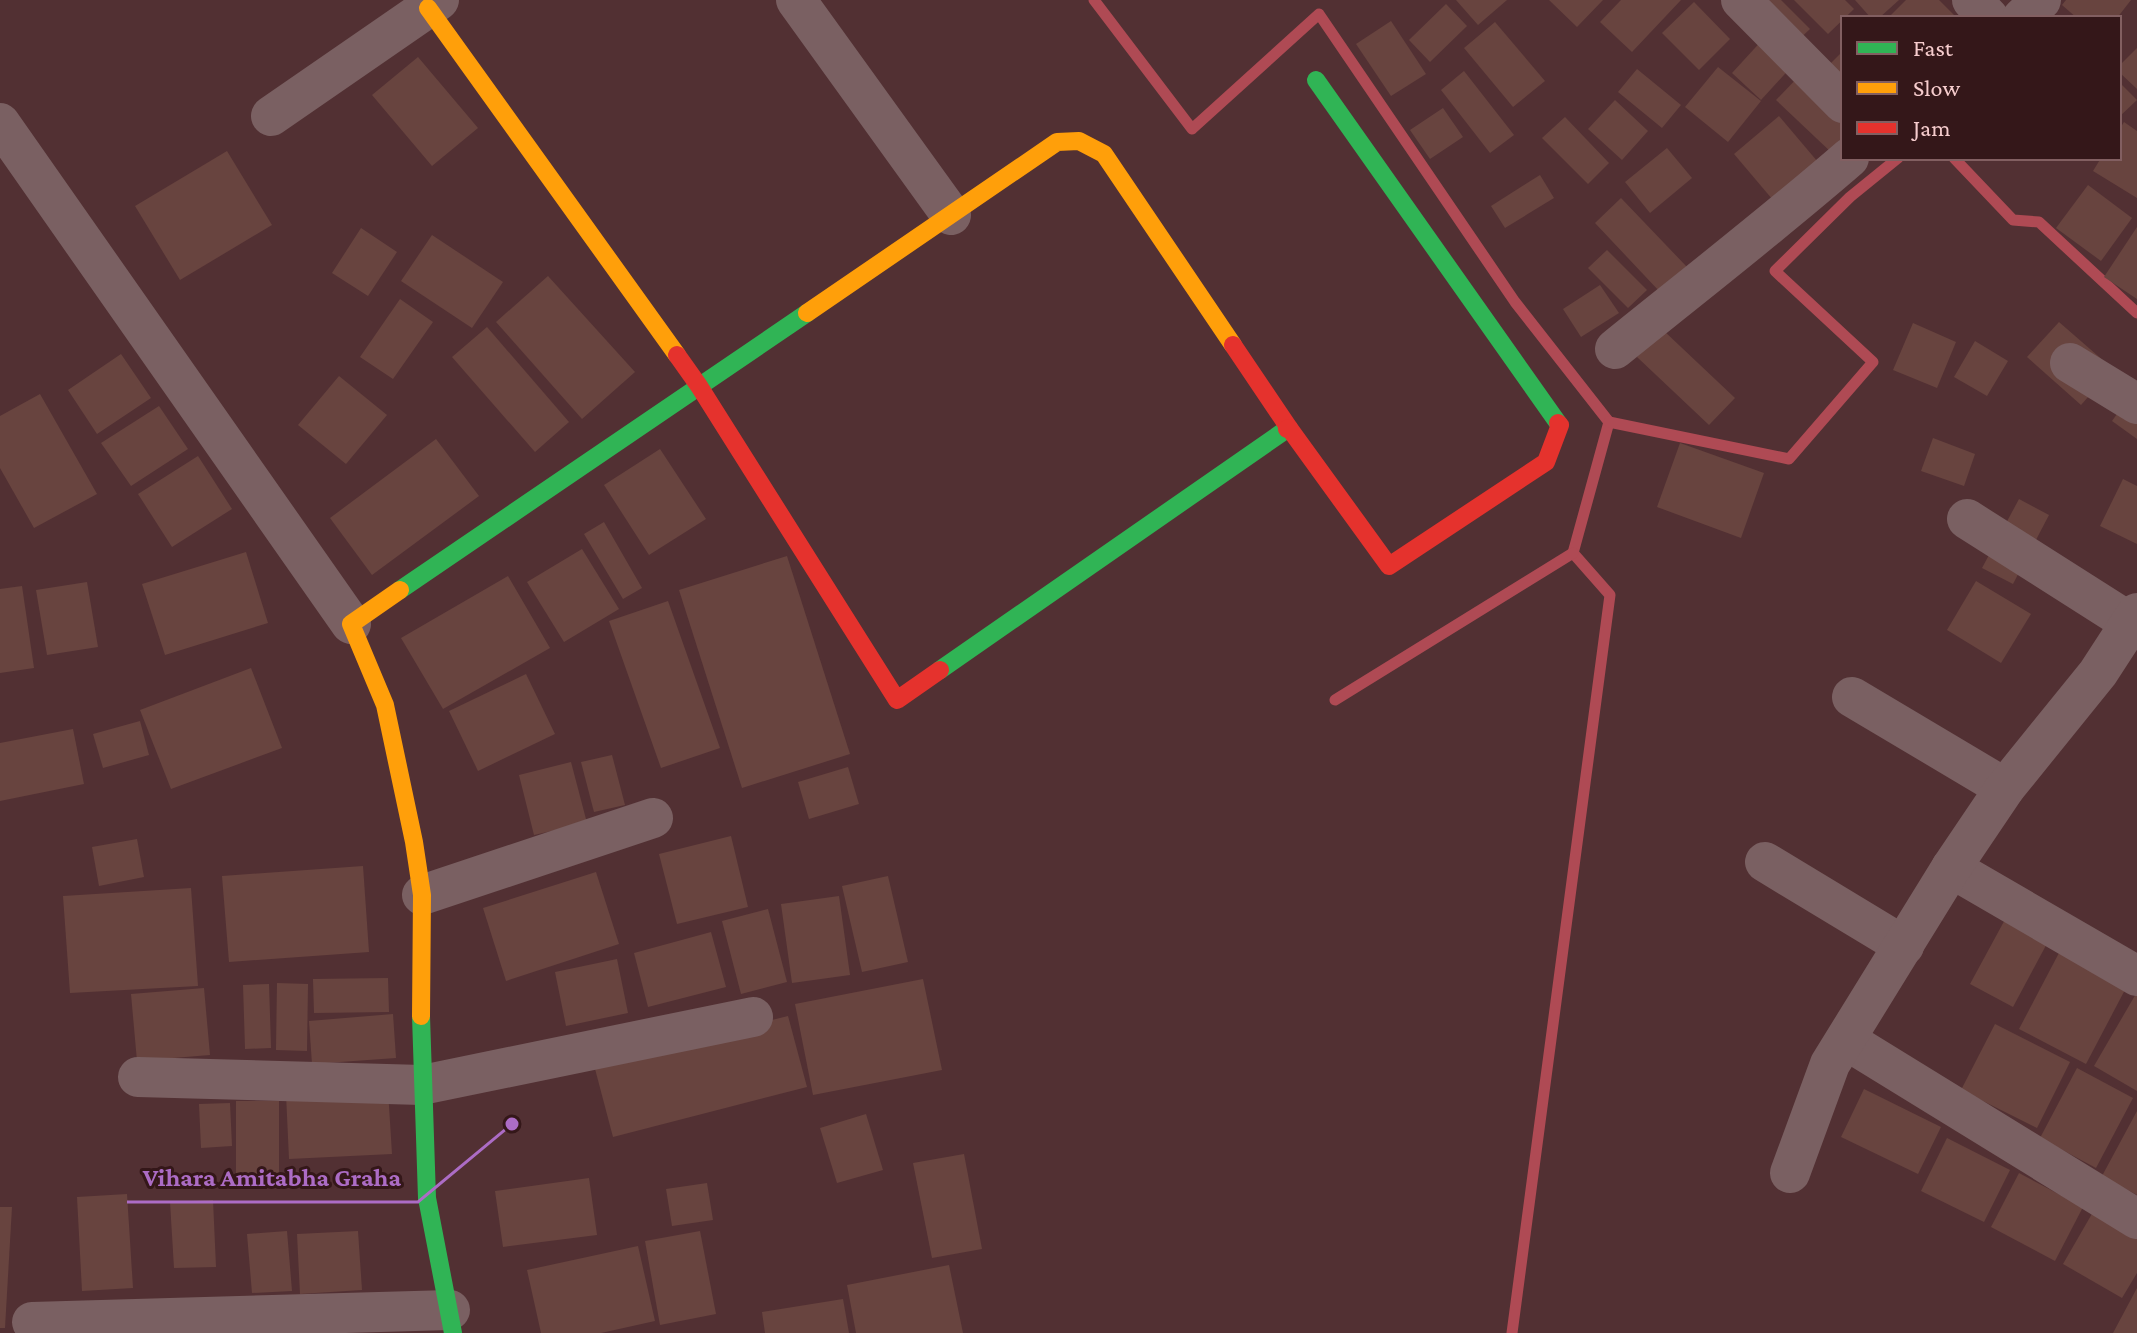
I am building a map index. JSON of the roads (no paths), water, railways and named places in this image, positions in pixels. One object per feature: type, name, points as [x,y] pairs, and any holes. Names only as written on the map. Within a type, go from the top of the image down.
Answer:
[{"type":"street","points":[[796,0],[951,215]]},
{"type":"street","points":[[1741,0],[1841,101]]},
{"type":"street","points":[[1972,0],[1987,16]]},
{"type":"street","points":[[2024,16],[2041,0]]},
{"type":"street","points":[[271,116],[434,4],[699,386],[897,700],[1289,428]]},
{"type":"street","points":[[351,624],[1057,142],[1079,141],[1104,154],[1289,428],[1389,566],[1546,462],[1560,425],[1316,80]]},
{"type":"street","points":[[0,123],[351,624],[385,705],[422,895],[422,1085],[427,1198],[451,1321],[32,1322]]},
{"type":"street","points":[[1615,349],[1782,216],[1847,160]]},
{"type":"street","points":[[2070,363],[2137,404]]},
{"type":"street","points":[[1790,1173],[1830,1064],[1951,868],[2005,788],[2098,673],[2135,621],[1967,519]]},
{"type":"street","points":[[1852,697],[2005,788]]},
{"type":"street","points":[[422,895],[653,818]]},
{"type":"street","points":[[1765,862],[1904,946]]},
{"type":"street","points":[[1951,868],[2137,976]]},
{"type":"street","points":[[138,1077],[422,1085],[753,1017]]},
{"type":"street","points":[[1846,1040],[2137,1219]]},
{"type":"waterway","points":[[1094,0],[1192,129],[1319,14],[1515,302],[1609,422],[1573,553],[1610,595],[1512,1333]]},
{"type":"waterway","points":[[1609,422],[1789,459],[1873,362],[1775,271],[1850,197],[1896,160]]},
{"type":"waterway","points":[[1956,160],[2013,220],[2039,222],[2137,313]]},
{"type":"waterway","points":[[1335,700],[1573,553]]},
{"type":"place","name":"Vihara Amitabha Graha","points":[[512,1124]]}]
